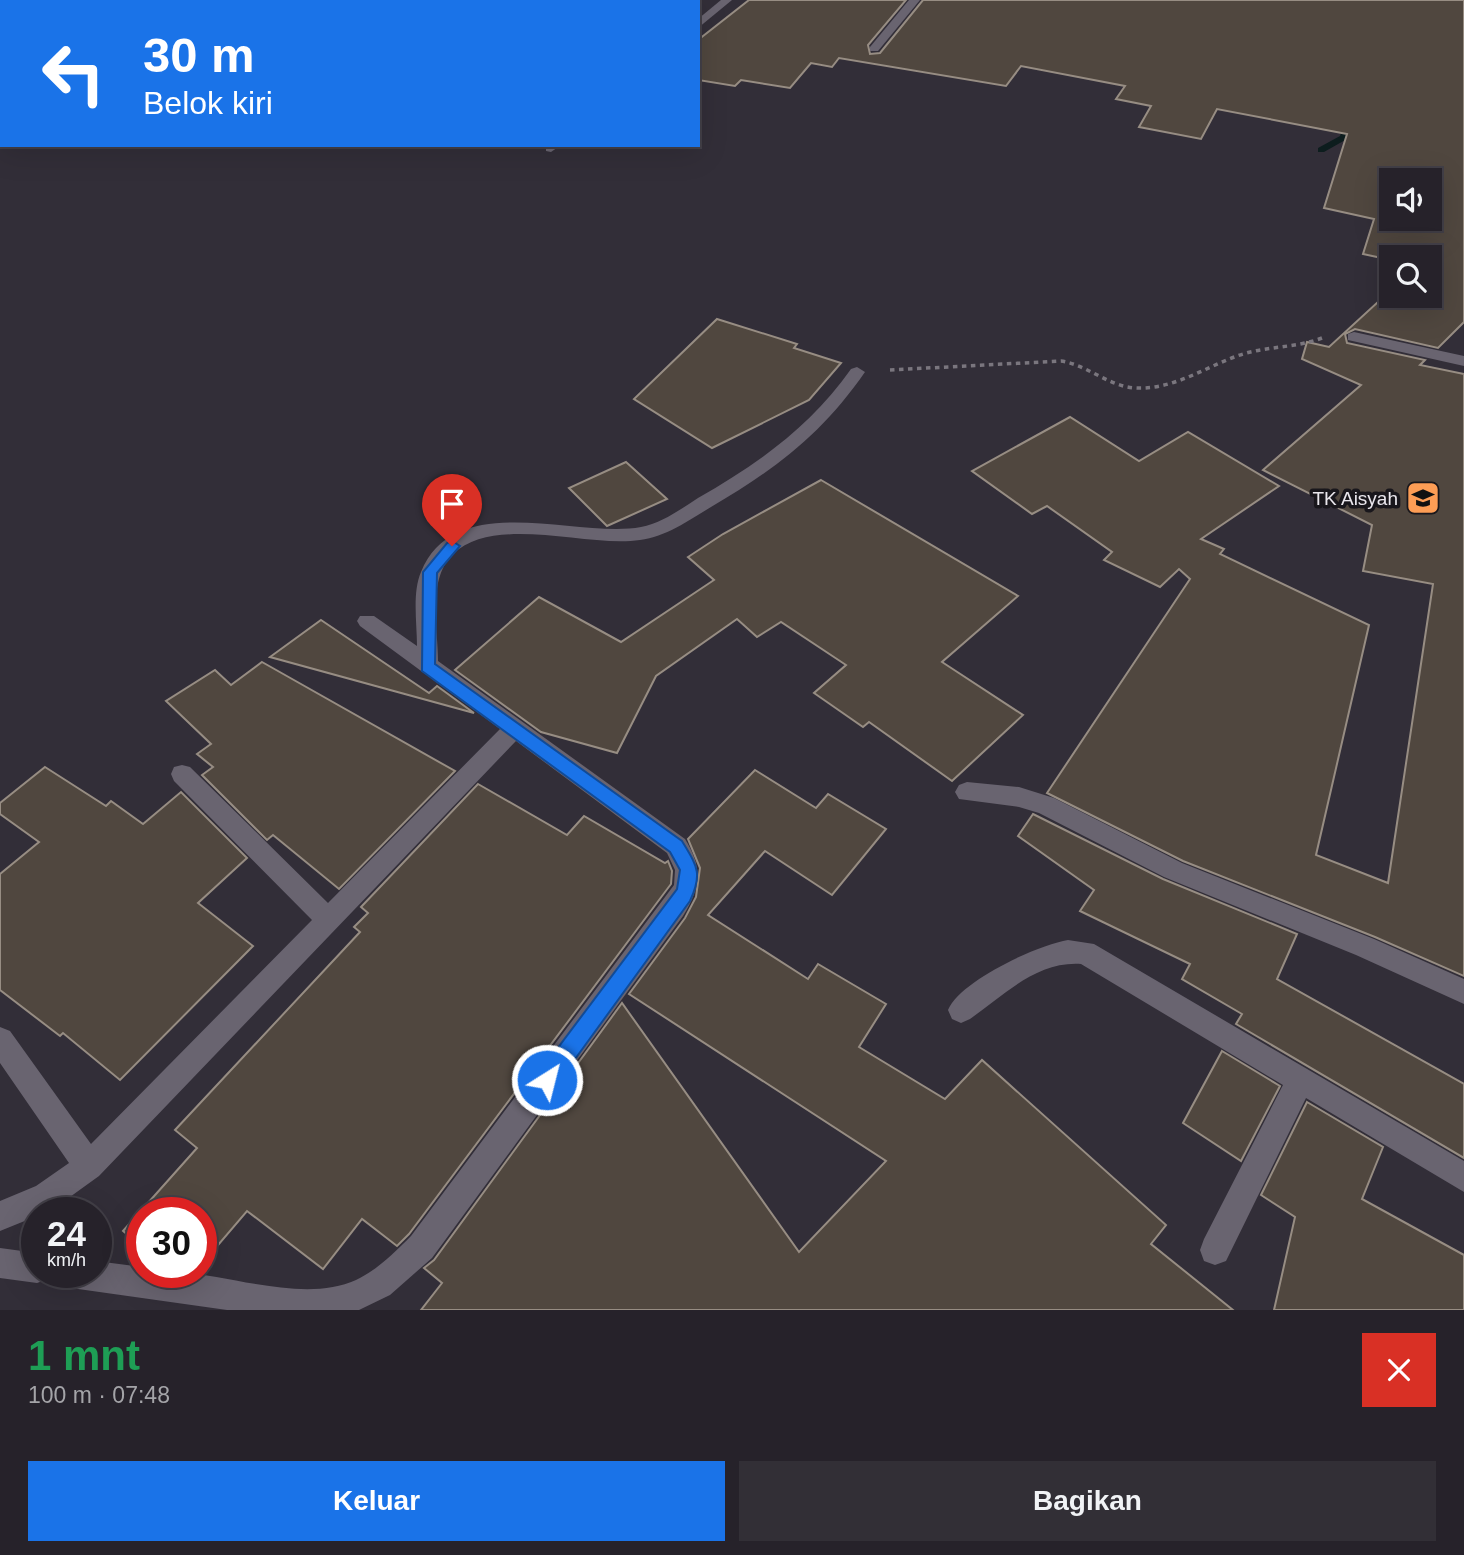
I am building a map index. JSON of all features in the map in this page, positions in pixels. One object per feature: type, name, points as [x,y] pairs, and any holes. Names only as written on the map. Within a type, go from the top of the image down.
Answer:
[{"type":"street","points":[[700,22],[727,0]]},
{"type":"street","points":[[874,49],[915,0]]},
{"type":"street","points":[[1354,337],[1464,361]]},
{"type":"street","points":[[427,666],[430,572],[452,546],[494,529],[516,527],[624,534],[658,528],[741,482],[794,447],[838,403],[857,372]]},
{"type":"street","points":[[112,1279],[304,1305],[331,1305],[358,1297],[382,1284],[407,1263],[436,1231],[678,902],[689,883],[689,870],[676,846],[513,730],[367,621]]},
{"type":"street","points":[[0,1216],[46,1197],[89,1166],[327,918],[513,730]]},
{"type":"street","points":[[182,774],[327,918]]},
{"type":"street","points":[[967,792],[1019,797],[1045,805],[1173,870],[1365,947],[1464,992]]},
{"type":"street","points":[[961,1010],[1044,955],[1071,949],[1085,951],[1464,1177]]},
{"type":"street","points":[[0,1040],[89,1166]]},
{"type":"street","points":[[1214,1250],[1300,1080]]},
{"type":"street","points":[[0,1263],[21,1266]]},
{"type":"path","points":[[857,372],[1010,360],[1070,361],[1114,383],[1138,388],[1198,373],[1243,354],[1310,343],[1325,336],[1354,337]]},
{"type":"building","points":[[749,0],[906,0],[868,45],[870,54],[880,53],[923,0],[1464,0],[1464,322],[1438,348],[1355,329],[1345,334],[1347,343],[1425,360],[1420,365],[1464,374],[1464,976],[1375,937],[1183,861],[1047,793],[1190,579],[1179,569],[1160,587],[1104,560],[1112,552],[1047,506],[1032,514],[972,471],[1070,417],[1139,461],[1188,432],[1279,486],[1201,539],[1224,549],[1220,554],[1369,625],[1316,855],[1388,883],[1433,584],[1363,571],[1372,525],[1263,470],[1361,385],[1302,359],[1307,342],[1329,347],[1379,301],[1379,308],[1442,308],[1442,245],[1379,245],[1379,257],[1363,254],[1374,219],[1324,208],[1347,134],[1217,109],[1201,139],[1139,127],[1151,106],[1116,99],[1125,86],[1021,66],[1006,86],[839,58],[832,67],[811,63],[790,88],[741,80],[735,86],[700,80],[700,38]]},
{"type":"building","points":[[717,319],[797,344],[794,348],[841,363],[809,400],[712,448],[634,399]]},
{"type":"building","points":[[626,462],[667,499],[607,526],[569,488]]},
{"type":"building","points":[[821,480],[1018,596],[942,662],[1023,715],[952,781],[869,722],[863,727],[814,693],[846,665],[781,622],[757,637],[737,619],[656,676],[617,753],[541,732],[455,670],[539,597],[621,642],[714,580],[688,557],[723,534]]},
{"type":"building","points":[[321,620],[429,693],[437,686],[474,713],[270,657]]},
{"type":"building","points":[[262,662],[455,771],[339,889],[273,835],[267,840],[202,775],[213,767],[197,754],[211,744],[166,701],[215,670],[231,685]]},
{"type":"building","points":[[45,767],[106,806],[111,801],[143,824],[181,792],[247,858],[198,903],[253,946],[120,1080],[63,1033],[60,1036],[0,990],[0,874],[39,842],[0,814],[0,803]]},
{"type":"building","points":[[755,770],[816,808],[828,794],[886,829],[832,895],[765,851],[708,915],[808,979],[818,964],[886,1004],[859,1047],[945,1099],[982,1060],[1166,1225],[1151,1244],[1233,1310],[421,1310],[442,1283],[424,1268],[434,1260],[622,1003],[799,1252],[886,1161],[629,994],[685,918],[696,897],[700,868],[688,839]]},
{"type":"building","points":[[478,784],[567,835],[584,816],[665,863],[668,861],[672,871],[671,884],[409,1234],[397,1246],[362,1219],[323,1269],[247,1211],[217,1246],[217,1197],[153,1197],[197,1148],[175,1130],[360,932],[354,927],[368,913],[361,907]]},
{"type":"building","points":[[1033,814],[1163,879],[1297,934],[1277,979],[1464,1084],[1464,1158],[1236,1024],[1242,1014],[1182,979],[1190,964],[1080,911],[1094,890],[1018,836]]},
{"type":"building","points":[[1222,1051],[1280,1086],[1241,1161],[1183,1123]]},
{"type":"building","points":[[1307,1102],[1383,1147],[1362,1199],[1464,1255],[1464,1310],[1274,1310],[1295,1217],[1261,1195]]},
{"type":"waterway","points":[[1321,150],[1344,137],[1351,116]]},
{"type":"place","name":"TK Aisyah","points":[[1423,498]]},
{"type":"route","points":[[452,546],[439,558],[430,572],[427,666],[676,846],[689,870],[689,883],[683,895],[547,1080]]}]
